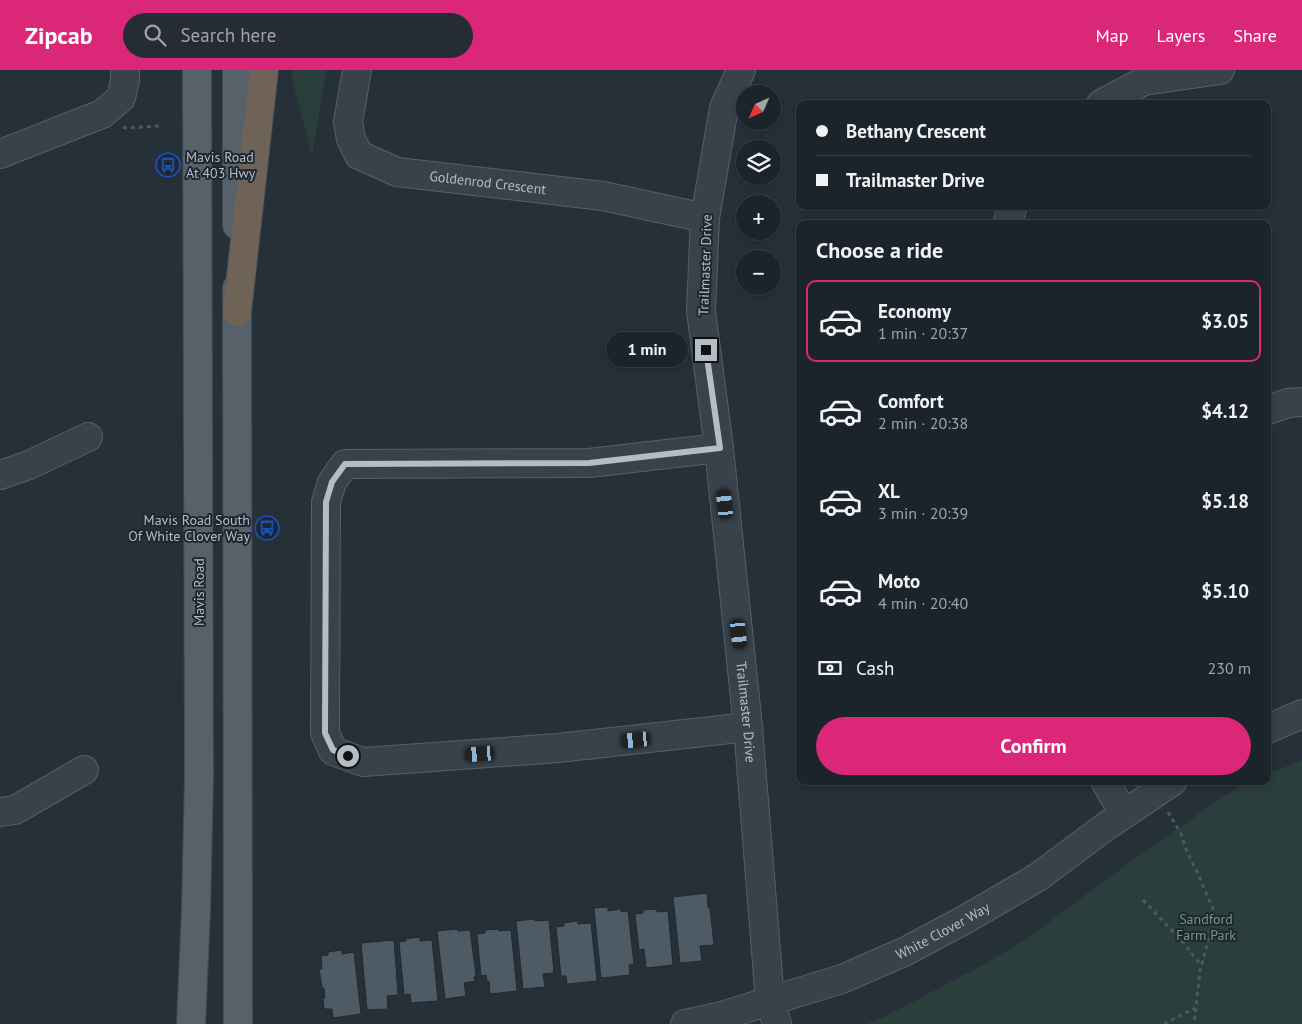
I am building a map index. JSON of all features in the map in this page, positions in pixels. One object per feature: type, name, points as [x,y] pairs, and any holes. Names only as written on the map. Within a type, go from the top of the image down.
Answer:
[{"type":"highway","points":[[237,312],[264,70]]},
{"type":"main road","name":"Mavis Road","points":[[191,1024],[199,777],[197,70]]},
{"type":"main road","points":[[237,70],[238,1024]]},
{"type":"street","points":[[0,154],[102,114],[121,98],[126,80],[125,70]]},
{"type":"street","name":"Goldenrod Crescent","points":[[357,70],[348,122],[351,139],[359,155],[397,172],[603,196],[705,218]]},
{"type":"street","name":"Trailmaster Drive","points":[[741,70],[724,108],[705,218],[701,311],[720,448],[774,1012]]},
{"type":"street","points":[[1108,100],[1144,81],[1220,70]]},
{"type":"street","points":[[1271,409],[1288,403],[1302,402]]},
{"type":"street","points":[[0,475],[30,465],[88,437]]},
{"type":"street","points":[[720,448],[589,463],[345,464],[332,482],[326,502],[325,733],[333,750],[363,762],[558,748],[748,727]]},
{"type":"street","points":[[1271,728],[1302,714]]},
{"type":"street","points":[[0,812],[15,810],[84,770]]},
{"type":"street","points":[[1107,785],[1124,814]]},
{"type":"street","name":"White Clover Way","points":[[685,1024],[718,1017],[774,1012],[906,950],[966,919],[1038,877],[1105,827],[1165,787]]},
{"type":"path","points":[[1165,787],[1187,852],[1213,909],[1210,934],[1201,965],[1194,1024]]},
{"type":"path","points":[[1143,900],[1181,940],[1201,965]]},
{"type":"path","points":[[1164,1024],[1195,1008]]},
{"type":"green space","points":[[293,70],[326,70],[312,156],[292,79]]},
{"type":"green space","name":"Sandford Farm Park","points":[[1302,760],[1302,1024],[866,1024],[878,1020],[983,965],[1026,939],[1213,803],[1242,785],[1271,785],[1271,773]]},
{"type":"building","points":[[707,893],[714,945],[700,946],[702,961],[680,963],[673,897]]},
{"type":"building","points":[[608,907],[608,911],[621,909],[621,912],[628,911],[634,964],[629,965],[630,975],[601,978],[594,908]]},
{"type":"building","points":[[657,909],[657,912],[668,911],[673,965],[646,968],[644,949],[639,950],[635,914],[643,913],[643,910]]},
{"type":"building","points":[[535,919],[535,921],[549,920],[554,973],[543,974],[545,987],[523,989],[516,921]]},
{"type":"building","points":[[578,921],[578,924],[591,923],[597,981],[567,984],[566,976],[561,976],[556,927],[564,926],[564,923]]},
{"type":"building","points":[[457,929],[458,931],[470,930],[476,975],[474,977],[475,981],[464,983],[466,996],[445,999],[437,931]]},
{"type":"building","points":[[498,929],[499,931],[511,930],[517,991],[490,994],[489,981],[487,982],[486,975],[481,976],[477,934],[485,933],[485,930]]},
{"type":"building","points":[[420,937],[420,941],[432,940],[438,1001],[411,1003],[410,994],[404,995],[399,942],[406,941],[405,939]]},
{"type":"building","points":[[394,940],[398,995],[387,996],[388,1009],[367,1010],[361,943]]},
{"type":"building","points":[[342,950],[342,954],[354,952],[361,1014],[333,1018],[332,1009],[324,1009],[324,988],[322,988],[319,969],[322,969],[321,956],[328,955],[328,952]]},
{"type":"place","name":"Mavis Road At 403 Hwy","points":[[168,165]]},
{"type":"place","name":"Mavis Road South Of White Clover Way","points":[[267,528]]},
{"type":"route","points":[[348,756],[333,750],[325,733],[326,502],[332,482],[345,464],[589,463],[720,448],[706,350]]}]
